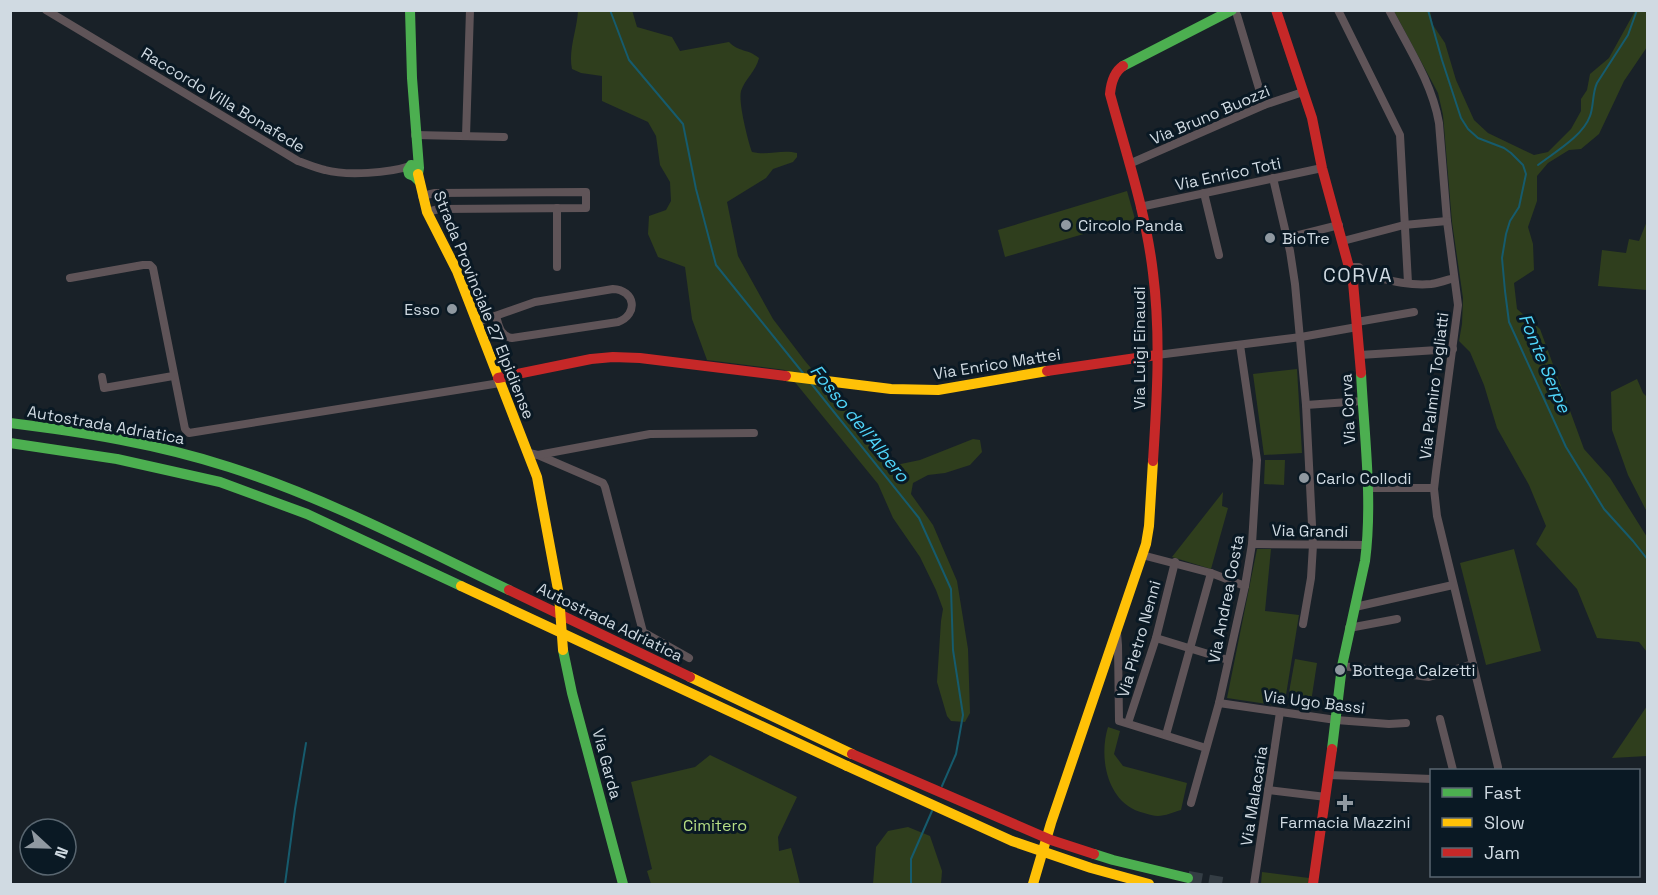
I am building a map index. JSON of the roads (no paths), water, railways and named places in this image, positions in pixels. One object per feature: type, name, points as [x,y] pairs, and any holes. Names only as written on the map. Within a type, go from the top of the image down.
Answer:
[{"type":"main road","name":"Strada Provinciale 27 Elpidiense","points":[[410,10],[415,171],[427,212],[457,271],[499,381],[533,454],[559,594],[563,651]]},
{"type":"main road","name":"Via Corva","points":[[1276,10],[1312,118],[1322,168],[1353,282],[1360,356],[1367,488],[1367,545],[1362,579],[1342,666],[1313,885]]},
{"type":"main road","name":"Via Luigi Einaudi","points":[[1033,885],[1051,823],[1142,555],[1149,526],[1157,355],[1153,271],[1140,207],[1110,94],[1112,79],[1120,68],[1235,13]]},
{"type":"main road","name":"Via Enrico Mattei","points":[[499,381],[591,359],[613,357],[673,362],[891,389],[938,390],[1157,355]]},
{"type":"main road","name":"Autostrada Adriatica","points":[[10,423],[68,430],[177,452],[229,467],[304,494],[852,754],[1051,840],[1113,860],[1188,878]]},
{"type":"main road","name":"Autostrada Adriatica","points":[[10,442],[117,459],[219,482],[307,514],[1012,842],[1149,885]]},
{"type":"main road","name":"Via Garda","points":[[563,651],[572,693],[624,885]]},
{"type":"street","name":"Raccordo Villa Bonafede","points":[[46,10],[298,161],[327,171],[415,171]]},
{"type":"street","points":[[466,136],[470,10]]},
{"type":"street","points":[[1338,10],[1400,135],[1408,283]]},
{"type":"street","name":"Via Palmiro Togliatti","points":[[1389,10],[1431,91],[1436,107],[1458,305],[1434,488],[1437,516],[1498,769]]},
{"type":"street","points":[[1235,13],[1263,105]]},
{"type":"street","name":"Via Bruno Buozzi","points":[[1129,164],[1263,105],[1303,93]]},
{"type":"street","points":[[415,135],[504,136]]},
{"type":"street","name":"Via Enrico Toti","points":[[1140,207],[1322,168]]},
{"type":"street","points":[[1273,178],[1295,284],[1306,405],[1313,545],[1311,578],[1303,624]]},
{"type":"street","points":[[507,192],[507,209]]},
{"type":"street","points":[[422,196],[435,193],[586,192],[586,208],[439,209],[427,212]]},
{"type":"street","points":[[1204,193],[1219,255]]},
{"type":"street","points":[[557,208],[557,267]]},
{"type":"street","points":[[1343,241],[1404,225],[1447,221]]},
{"type":"street","points":[[1287,238],[1338,225]]},
{"type":"street","points":[[70,278],[143,265],[150,266],[154,274],[185,429],[189,433],[499,381]]},
{"type":"street","points":[[1350,267],[1359,267],[1365,275]]},
{"type":"street","points":[[1353,282],[1365,275],[1408,283],[1433,284],[1454,278]]},
{"type":"street","points":[[478,322],[535,302],[613,289],[625,292],[632,303],[629,315],[618,322],[512,338],[502,333],[496,316]]},
{"type":"street","name":"Via Enrico Mattei","points":[[1157,355],[1301,338],[1414,312]]},
{"type":"street","name":"Via Andrea Costa","points":[[1191,803],[1219,703],[1252,544],[1257,460],[1240,345]]},
{"type":"street","points":[[1360,356],[1453,350]]},
{"type":"street","points":[[102,376],[104,388],[173,376]]},
{"type":"street","points":[[1306,405],[1363,401]]},
{"type":"street","points":[[533,454],[650,434],[754,433]]},
{"type":"street","points":[[533,454],[603,483],[643,632],[689,658]]},
{"type":"street","points":[[1367,488],[1434,488]]},
{"type":"street","name":"Via Grandi","points":[[1252,544],[1367,545]]},
{"type":"street","points":[[1142,555],[1175,562],[1245,586]]},
{"type":"street","name":"Via Pietro Nenni","points":[[1128,723],[1156,638],[1175,562]]},
{"type":"street","points":[[1166,735],[1211,573]]},
{"type":"street","points":[[1355,607],[1453,585]]},
{"type":"street","points":[[1349,628],[1397,619]]},
{"type":"street","name":"Via Luigi Einaudi","points":[[1116,631],[1119,721],[1128,723]]},
{"type":"street","points":[[1156,638],[1228,660]]},
{"type":"street","points":[[1342,666],[1429,677],[1473,664]]},
{"type":"street","name":"Via Ugo Bassi","points":[[1219,703],[1336,720],[1406,723]]},
{"type":"street","name":"Via Malacaria","points":[[1254,885],[1280,712]]},
{"type":"street","points":[[1440,718],[1453,769]]},
{"type":"street","points":[[1128,723],[1206,748]]},
{"type":"street","points":[[1329,775],[1430,779]]},
{"type":"street","points":[[1268,790],[1326,797]]},
{"type":"waterway","name":"Fosso dell'Albero","points":[[610,10],[629,60],[683,124],[696,189],[716,265],[803,373]]},
{"type":"waterway","name":"Fonte Serpe","points":[[1428,10],[1461,118],[1478,138],[1511,153],[1523,165],[1526,174],[1519,207],[1510,221],[1506,234],[1502,258],[1509,322],[1566,447],[1604,509],[1648,560]]},
{"type":"waterway","name":"Fonte Serpe","points":[[1538,165],[1568,143],[1586,123],[1591,112],[1597,83],[1628,35],[1637,10]]},
{"type":"waterway","name":"Fosso dell'Albero","points":[[810,382],[919,518],[951,589],[953,650],[963,715],[956,754],[942,786]]},
{"type":"waterway","points":[[285,884],[306,743]]},
{"type":"waterway","name":"Fosso dell'Albero","points":[[911,884],[911,859],[932,811]]},
{"type":"tunnel","points":[[1188,878],[1222,884]]},
{"type":"place","name":"Circolo Panda","points":[[1066,225]]},
{"type":"place","name":"BioTre","points":[[1270,238]]},
{"type":"place","name":"Esso","points":[[452,309]]},
{"type":"place","name":"Carlo Collodi","points":[[1304,478]]},
{"type":"place","name":"Bottega Calzetti","points":[[1340,670]]},
{"type":"place","name":"Farmacia Mazzini","points":[[1345,803]]},
{"type":"district","name":"CORVA","points":[[1358,275]]},
{"type":"park label","name":"Cimitero","points":[[715,825]]}]
